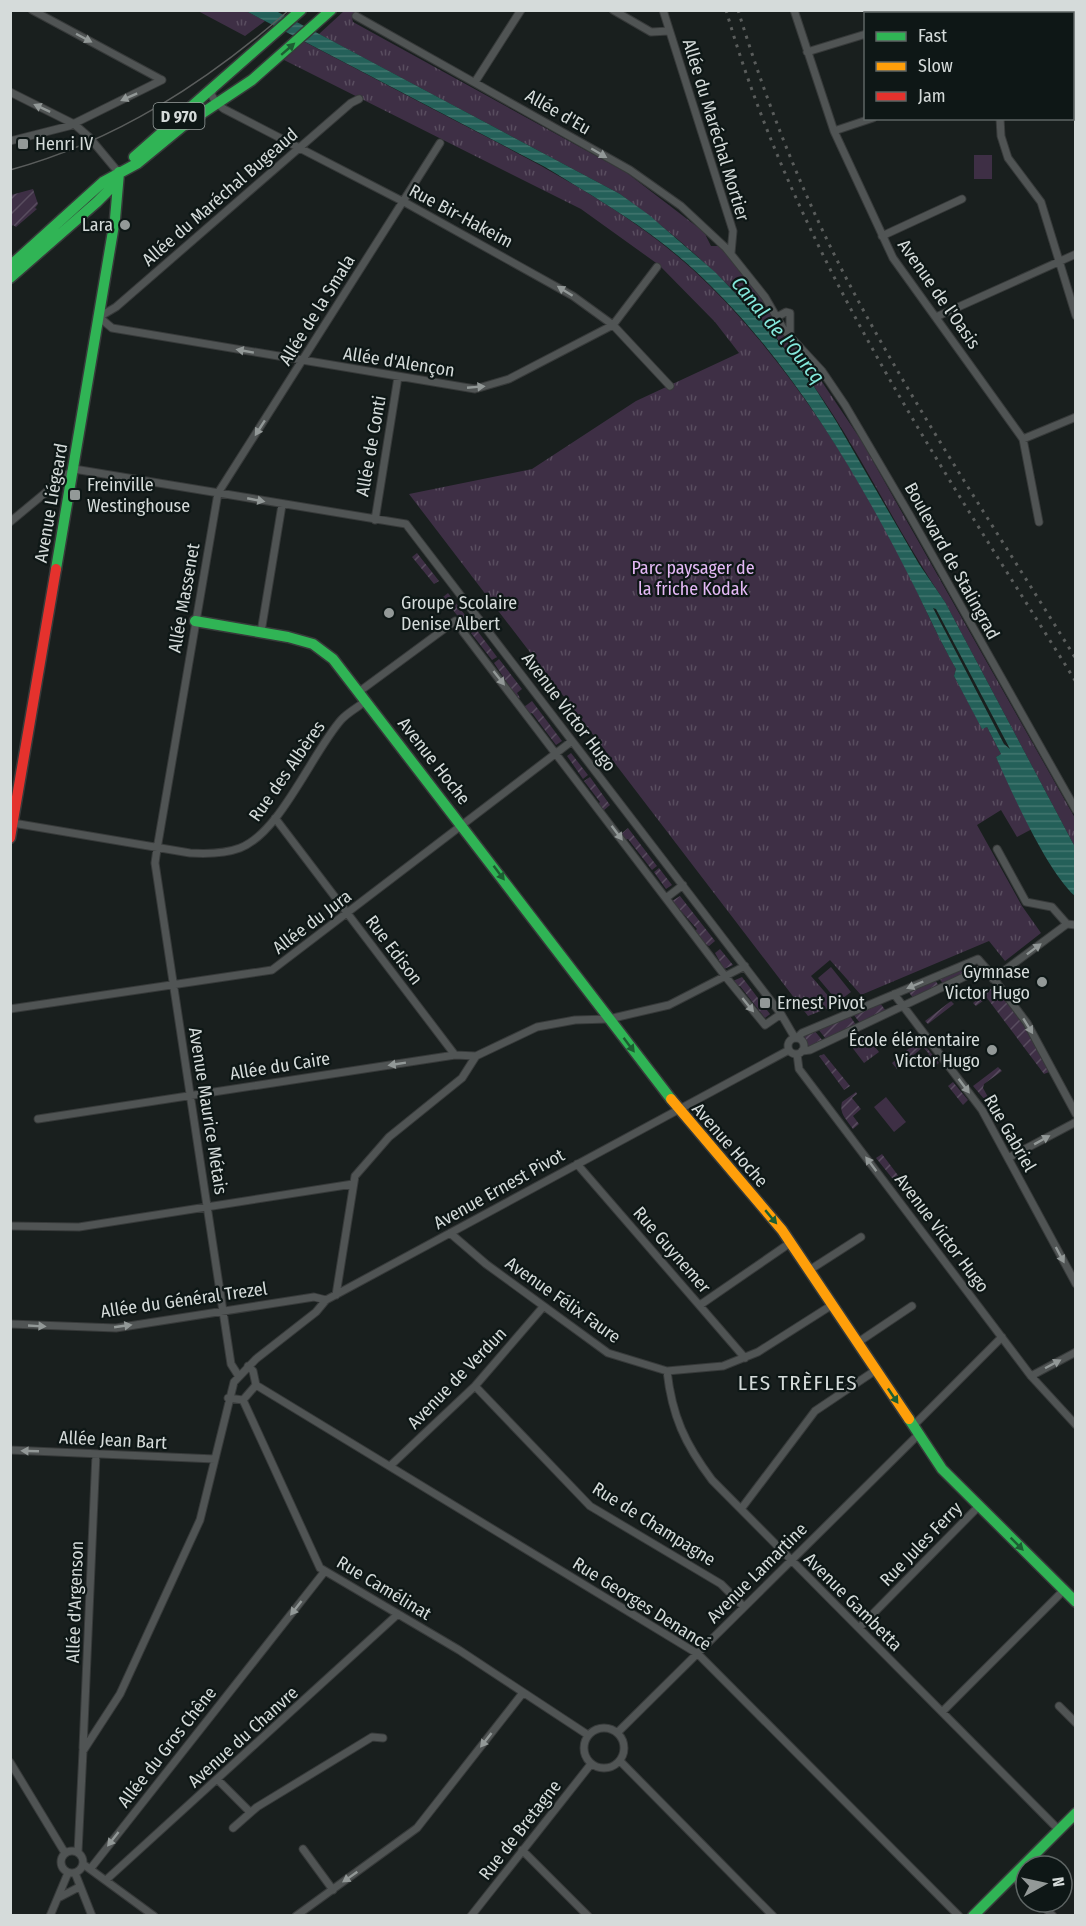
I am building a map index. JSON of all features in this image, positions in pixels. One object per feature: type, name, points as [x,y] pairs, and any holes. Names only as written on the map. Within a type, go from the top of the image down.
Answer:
[{"type":"street","points":[[10,141],[74,124],[162,80],[32,10]]},
{"type":"street","name":"D 970","points":[[10,278],[97,202],[109,190],[119,173],[240,61],[301,10]]},
{"type":"street","points":[[475,82],[521,10]]},
{"type":"street","points":[[613,10],[651,32],[669,30]]},
{"type":"street","name":"Allée du Maréchal Mortier","points":[[663,10],[733,231],[730,253]]},
{"type":"street","name":"Avenue de l'Oasis","points":[[794,10],[834,131],[882,236],[900,269],[1023,439],[1039,522]]},
{"type":"street","name":"D 970","points":[[10,266],[102,182],[138,163],[216,103],[252,80],[328,14]]},
{"type":"street","name":"Allée d'Eu","points":[[356,16],[630,170],[681,206],[730,253]]},
{"type":"street","points":[[807,52],[864,35]]},
{"type":"street","points":[[216,103],[211,94],[218,82]]},
{"type":"street","points":[[10,92],[74,124],[89,137],[119,173]]},
{"type":"street","name":"Allée du Maréchal Bugeaud","points":[[99,317],[116,307],[351,103],[359,99]]},
{"type":"street","name":"Rue Bir-Hakeim","points":[[216,103],[547,280],[613,325],[670,386]]},
{"type":"street","points":[[834,131],[867,120]]},
{"type":"street","points":[[1000,120],[1001,136],[1008,158],[1040,199],[1076,316]]},
{"type":"street","name":"Allée de la Smala","points":[[218,493],[440,143]]},
{"type":"street","name":"Avenue Liégeard","points":[[10,838],[99,317],[115,219],[119,173]]},
{"type":"street","points":[[882,236],[962,199]]},
{"type":"street","points":[[730,253],[765,297],[790,336]]},
{"type":"street","points":[[936,317],[1076,254]]},
{"type":"street","name":"Allée d'Alençon","points":[[99,317],[112,328],[475,389],[509,379],[613,325],[657,267]]},
{"type":"street","points":[[777,317],[786,312],[790,313],[790,336]]},
{"type":"street","name":"Boulevard de Stalingrad","points":[[790,336],[822,371],[845,405],[1076,810]]},
{"type":"street","name":"Allée de Conti","points":[[375,520],[398,377]]},
{"type":"street","points":[[1023,439],[1076,417]]},
{"type":"street","points":[[10,522],[74,469]]},
{"type":"street","name":"Avenue Victor Hugo","points":[[74,469],[406,524],[745,966],[796,1038],[803,1043],[799,1069],[1030,1376],[1076,1425]]},
{"type":"street","name":"Allée Massenet","points":[[157,849],[218,493]]},
{"type":"street","points":[[261,632],[282,505]]},
{"type":"street","name":"Avenue Victor Hugo","points":[[479,619],[463,632],[725,976],[765,1025],[781,1014]]},
{"type":"street","name":"Avenue Hoche","points":[[195,621],[261,632],[313,644],[333,659],[678,1109],[790,1243],[942,1469],[1076,1602]]},
{"type":"street","name":"Rue des Albères","points":[[13,823],[157,849],[212,854],[240,848],[260,836],[275,818],[341,719],[363,696],[455,621]]},
{"type":"street","name":"Allée du Jura","points":[[10,1009],[272,970],[536,771],[572,741]]},
{"type":"street","name":"Rue Edison","points":[[275,818],[455,1055]]},
{"type":"street","name":"Avenue Maurice Métais","points":[[157,849],[155,863],[231,1364],[238,1375]]},
{"type":"street","points":[[997,849],[1026,902],[1052,908],[1067,924],[1076,925]]},
{"type":"street","points":[[666,898],[683,885]]},
{"type":"street","points":[[993,979],[1067,924]]},
{"type":"street","points":[[985,967],[810,1050],[800,1052],[789,1050],[788,1043],[802,1033],[978,959],[985,967],[1027,1023],[1076,1113]]},
{"type":"street","points":[[455,1055],[476,1056],[537,1027],[576,1020],[609,1019],[669,1005],[745,966]]},
{"type":"street","name":"Rue Gabriel","points":[[894,994],[982,1110],[1076,1284]]},
{"type":"street","name":"Avenue Ernest Pivot","points":[[238,1375],[336,1294],[789,1050]]},
{"type":"street","name":"Allée du Caire","points":[[38,1119],[455,1055]]},
{"type":"street","points":[[336,1294],[353,1184],[361,1168],[378,1147],[462,1078],[476,1056]]},
{"type":"street","points":[[1008,1158],[1076,1122]]},
{"type":"street","name":"Rue Guynemer","points":[[577,1164],[745,1358]]},
{"type":"street","points":[[10,1226],[78,1227],[207,1205],[353,1184]]},
{"type":"street","name":"Avenue Félix Faure","points":[[450,1233],[543,1307],[608,1353],[667,1371],[723,1366],[745,1358],[759,1352],[832,1305]]},
{"type":"street","points":[[808,1271],[861,1237]]},
{"type":"street","points":[[700,1305],[790,1243]]},
{"type":"street","name":"Allée du Général Trezel","points":[[10,1324],[116,1328],[314,1297],[326,1300]]},
{"type":"street","points":[[857,1343],[912,1306]]},
{"type":"street","name":"Avenue de Verdun","points":[[390,1466],[475,1386],[543,1307]]},
{"type":"street","name":"Avenue Lamartine","points":[[618,1732],[791,1561],[1002,1337]]},
{"type":"street","points":[[1030,1376],[1076,1352]]},
{"type":"street","points":[[228,1398],[243,1400],[256,1385],[253,1371],[248,1366]]},
{"type":"street","points":[[741,1509],[815,1411],[876,1370]]},
{"type":"street","name":"Avenue Gambetta","points":[[667,1371],[676,1421],[692,1453],[712,1480],[1059,1830]]},
{"type":"street","points":[[83,1750],[120,1694],[200,1520],[228,1398],[238,1375]]},
{"type":"street","name":"Rue Georges Denancé","points":[[256,1385],[698,1654],[959,1916]]},
{"type":"street","name":"Rue de Champagne","points":[[475,1386],[590,1506],[721,1584],[744,1607]]},
{"type":"street","name":"Rue Camélinat","points":[[243,1400],[317,1565],[459,1650],[522,1694],[588,1735]]},
{"type":"street","name":"Allée Jean Bart","points":[[10,1450],[215,1459]]},
{"type":"street","name":"Allée d'Argenson","points":[[78,1852],[96,1454]]},
{"type":"street","name":"Rue Jules Ferry","points":[[859,1628],[979,1506]]},
{"type":"street","name":"Allée du Gros Chêne","points":[[91,1868],[325,1571]]},
{"type":"street","points":[[942,1712],[1064,1590]]},
{"type":"street","name":"Avenue du Chanvre","points":[[106,1880],[398,1614]]},
{"type":"street","points":[[296,1916],[417,1828],[522,1694]]},
{"type":"street","points":[[1059,1706],[1076,1723]]},
{"type":"street","points":[[602,1727],[618,1732],[625,1746],[620,1761],[607,1768],[591,1764],[584,1750],[588,1735],[602,1727]]},
{"type":"street","points":[[233,1828],[245,1820],[250,1812],[372,1737],[383,1738]]},
{"type":"street","points":[[620,1761],[773,1916]]},
{"type":"street","points":[[10,1762],[65,1853],[61,1865],[72,1873],[92,1916]]},
{"type":"street","name":"Rue de Bretagne","points":[[471,1916],[591,1764]]},
{"type":"street","points":[[218,1780],[250,1812]]},
{"type":"street","points":[[972,1916],[1076,1813]]},
{"type":"street","points":[[303,1849],[333,1890]]},
{"type":"street","points":[[522,1850],[588,1916]]},
{"type":"street","points":[[65,1853],[78,1852],[83,1864],[154,1916]]},
{"type":"street","points":[[50,1916],[72,1873],[83,1864]]},
{"type":"street","points":[[58,1899],[63,1893],[79,1887]]},
{"type":"green space","points":[[198,11],[246,11],[265,21],[245,36]]},
{"type":"green space","points":[[344,11],[356,11],[352,17],[353,22],[627,173],[704,232],[711,246],[721,246],[761,295],[783,333],[818,376],[861,440],[1075,818],[1075,847],[945,602],[831,411],[771,331],[699,258],[620,194],[319,34]]},
{"type":"green space","name":"Parc paysager de la friche Kodak","points":[[299,39],[537,164],[628,219],[684,262],[710,286],[769,352],[824,427],[873,506],[956,669],[954,676],[982,728],[987,727],[1001,754],[996,757],[1032,829],[1017,837],[1001,810],[977,825],[1022,906],[1041,933],[1005,961],[989,941],[861,995],[830,960],[811,976],[836,1005],[808,1016],[409,494],[532,469],[636,401],[739,353],[715,322],[659,265],[581,209],[278,57]]},
{"type":"green space","points":[[974,155],[992,155],[992,179],[974,179]]},
{"type":"green space","points":[[33,189],[38,204],[35,208],[37,209],[16,227],[13,225],[11,227],[11,195]]},
{"type":"green space","points":[[417,553],[439,581],[434,584],[412,557]]},
{"type":"green space","points":[[448,593],[468,619],[463,623],[443,597]]},
{"type":"green space","points":[[476,629],[497,657],[492,660],[471,633]]},
{"type":"green space","points":[[499,659],[522,689],[517,693],[520,698],[518,699],[494,663]]},
{"type":"green space","points":[[532,701],[562,741],[556,745],[532,713],[529,714],[524,707]]},
{"type":"green space","points":[[571,753],[588,775],[583,779],[567,756]]},
{"type":"green space","points":[[590,777],[610,805],[603,811],[598,804],[600,802],[584,781]]},
{"type":"green space","points":[[628,828],[657,866],[652,870],[628,839],[625,840],[621,834]]},
{"type":"green space","points":[[659,868],[672,885],[666,889],[654,872]]},
{"type":"green space","points":[[680,896],[715,941],[709,946],[705,944],[695,931],[697,929],[672,901]]},
{"type":"green space","points":[[720,949],[733,965],[724,969],[715,953]]},
{"type":"green space","points":[[970,965],[973,970],[943,984],[939,978]]},
{"type":"green space","points":[[831,967],[851,992],[838,1002],[818,978]]},
{"type":"green space","points":[[742,977],[770,1014],[765,1018],[740,986],[738,987],[733,981]]},
{"type":"green space","points":[[935,980],[939,986],[913,998],[908,991]]},
{"type":"green space","points":[[990,989],[997,990],[1023,1024],[1049,1072],[1044,1074],[987,998],[976,1006],[973,1003]]},
{"type":"green space","points":[[951,1001],[954,1004],[928,1024],[925,1021]]},
{"type":"green space","points":[[880,1003],[886,1011],[860,1023],[853,1014]]},
{"type":"green space","points":[[850,1016],[856,1025],[826,1039],[818,1029]]},
{"type":"green space","points":[[814,1030],[823,1041],[809,1047],[803,1036]]},
{"type":"green space","points":[[865,1034],[879,1052],[864,1063],[848,1042]]},
{"type":"green space","points":[[914,1044],[926,1047],[939,1063],[933,1067],[925,1059],[929,1054],[923,1047],[897,1069],[892,1063]]},
{"type":"green space","points":[[824,1054],[850,1086],[844,1090],[819,1056]]},
{"type":"green space","points":[[998,1067],[1002,1071],[984,1084],[983,1088],[988,1097],[985,1100],[973,1086]]},
{"type":"green space","points":[[953,1082],[968,1100],[963,1105],[948,1086]]},
{"type":"green space","points":[[856,1092],[857,1094],[852,1098],[861,1109],[853,1116],[859,1124],[853,1129],[844,1116],[841,1106],[842,1102]]},
{"type":"green space","points":[[886,1097],[906,1122],[894,1132],[874,1107]]},
{"type":"green space","points":[[882,1154],[900,1178],[896,1183],[876,1158]]},
{"type":"shaded area","points":[[246,11],[276,11],[620,194],[649,215],[715,272],[765,324],[813,385],[919,564],[945,602],[1075,847],[1075,896],[1053,869],[1031,831],[996,757],[1001,754],[987,727],[982,729],[954,676],[956,669],[890,538],[807,401],[741,317],[705,280],[666,246],[637,225],[545,167]],"holes":[[[933,608],[936,609],[1010,749],[1004,744]]]},
{"type":"tram line","points":[[10,170],[87,143],[158,106],[193,85],[226,61],[289,10]]},
{"type":"railway","points":[[726,10],[756,101],[792,189],[833,274],[877,358],[925,440],[1076,682]]},
{"type":"railway","points":[[738,10],[785,144],[812,208],[843,272],[897,371],[1076,659]]},
{"type":"traffic: fast","points":[[134,157],[301,10]]},
{"type":"traffic: fast","points":[[10,266],[103,182],[138,163],[183,126],[252,80],[331,10]]},
{"type":"traffic: fast","points":[[10,278],[97,202],[109,190],[119,172]]},
{"type":"traffic: fast","points":[[56,569],[115,219],[119,173]]},
{"type":"traffic: fast","points":[[195,621],[288,637],[313,644],[333,659],[671,1099]]},
{"type":"traffic: fast","points":[[909,1419],[942,1469],[1076,1602]]},
{"type":"traffic: fast","points":[[973,1916],[1076,1813]]},
{"type":"traffic: slow","points":[[671,1099],[782,1230],[909,1419]]},
{"type":"traffic: jam","points":[[10,838],[56,569]]},
{"type":"place","name":"Henri IV","points":[[23,144]]},
{"type":"place","name":"Lara","points":[[125,225]]},
{"type":"place","name":"Freinville Westinghouse","points":[[75,495]]},
{"type":"place","name":"Groupe Scolaire Denise Albert","points":[[389,613]]},
{"type":"place","name":"Gymnase Victor Hugo","points":[[1042,982]]},
{"type":"place","name":"Ernest Pivot","points":[[765,1003]]},
{"type":"place","name":"École élémentaire Victor Hugo","points":[[992,1050]]},
{"type":"district","name":"LES TRÈFLES","points":[[798,1383]]},
{"type":"water label","name":"Canal de l'Ourcq","points":[[778,330]]}]
